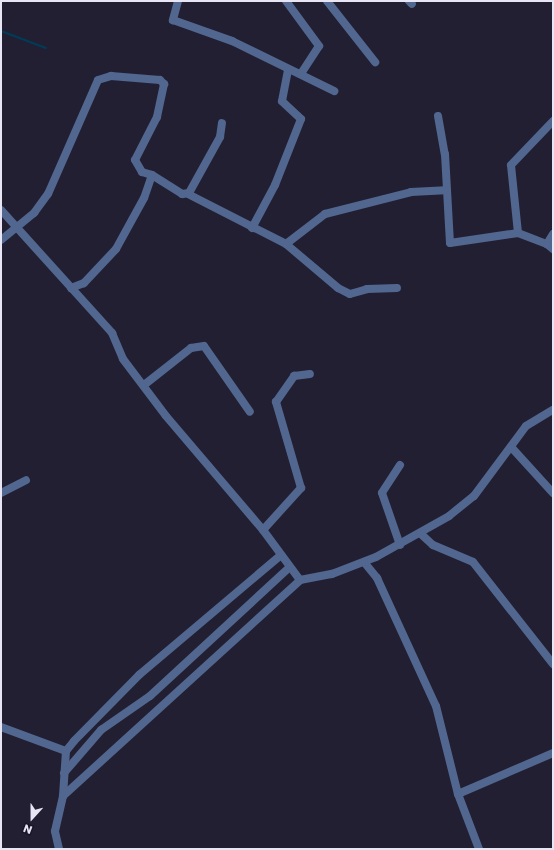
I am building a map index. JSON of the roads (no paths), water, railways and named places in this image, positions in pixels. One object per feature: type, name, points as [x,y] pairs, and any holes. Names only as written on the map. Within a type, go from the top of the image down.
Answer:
[{"type":"street","points":[[178,1],[174,20],[232,41],[288,71],[301,74],[334,91]]},
{"type":"street","points":[[286,1],[319,46],[301,74]]},
{"type":"street","points":[[327,1],[375,62]]},
{"type":"street","points":[[252,228],[275,185],[301,119],[282,101],[288,71]]},
{"type":"street","points":[[1,240],[34,213],[48,194],[90,93],[101,78],[147,77],[164,84],[157,117],[135,160],[142,172],[152,175],[182,194],[188,194],[286,244],[338,288],[350,294],[367,289],[397,288]]},
{"type":"street","points":[[438,116],[445,154],[445,190],[450,243],[518,233],[550,246],[553,234]]},
{"type":"street","points":[[518,233],[511,165],[553,121]]},
{"type":"street","points":[[188,194],[218,140],[222,123]]},
{"type":"street","points":[[71,288],[84,284],[116,249],[136,215],[152,175]]},
{"type":"street","points":[[286,244],[325,214],[411,192],[445,190]]},
{"type":"street","points":[[1,210],[112,333],[123,359],[178,431],[263,530],[280,556],[300,580]]},
{"type":"street","points":[[144,385],[191,348],[204,346],[250,412]]},
{"type":"street","points":[[263,530],[301,488],[276,402],[294,376],[310,374]]},
{"type":"street","points":[[63,796],[300,580],[364,562],[421,534],[474,496],[512,448],[526,426],[552,412]]},
{"type":"street","points":[[512,448],[553,493]]},
{"type":"street","points":[[400,465],[382,493],[400,545]]},
{"type":"street","points":[[1,493],[26,480]]},
{"type":"street","points":[[421,534],[433,545],[473,562],[553,664]]},
{"type":"street","points":[[59,849],[55,831],[63,796],[66,751],[139,675],[280,556]]},
{"type":"street","points":[[364,562],[377,578],[436,706],[458,794],[479,849]]},
{"type":"street","points":[[64,773],[101,730],[150,696],[290,567]]},
{"type":"street","points":[[1,727],[66,751]]},
{"type":"street","points":[[458,794],[553,753]]},
{"type":"waterway","points":[[1,31],[46,48]]}]
